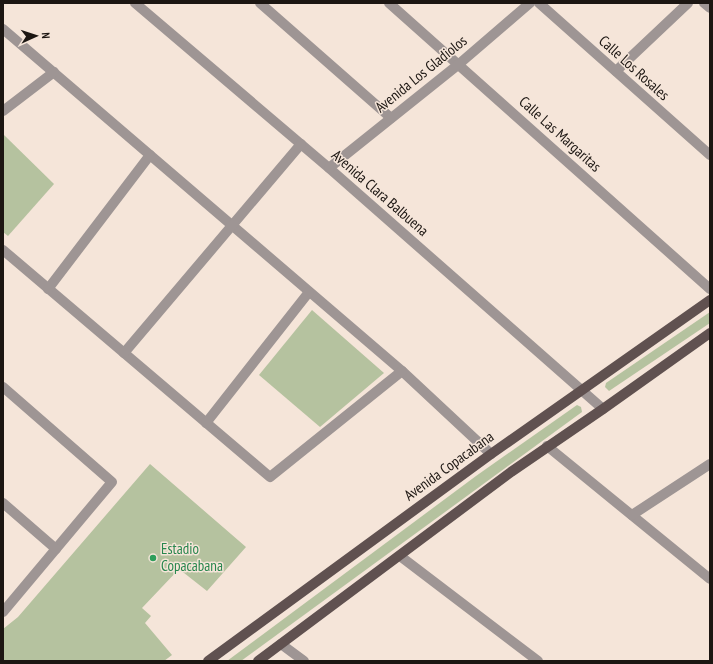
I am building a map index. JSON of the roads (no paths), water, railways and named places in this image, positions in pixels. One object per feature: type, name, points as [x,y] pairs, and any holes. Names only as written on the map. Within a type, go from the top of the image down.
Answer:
[{"type":"main road","name":"Avenida Copacabana","points":[[208,661],[491,454],[710,300]]},
{"type":"main road","points":[[258,661],[511,472],[710,333]]},
{"type":"street","name":"Avenida Clara Balbuena","points":[[135,3],[329,168],[603,409]]},
{"type":"street","points":[[260,3],[391,118]]},
{"type":"street","name":"Calle Las Margaritas","points":[[389,3],[710,289]]},
{"type":"street","name":"Avenida Los Gladiolos","points":[[329,168],[459,64],[530,3]]},
{"type":"street","name":"Calle Los Rosales","points":[[539,3],[710,155]]},
{"type":"street","points":[[616,71],[688,3]]},
{"type":"street","points":[[704,3],[710,8]]},
{"type":"street","points":[[3,29],[402,371],[491,454]]},
{"type":"street","points":[[3,111],[54,72]]},
{"type":"street","points":[[124,353],[301,144]]},
{"type":"street","points":[[48,289],[150,154]]},
{"type":"street","points":[[3,250],[270,477],[402,371]]},
{"type":"street","points":[[206,422],[309,292]]},
{"type":"street","points":[[3,387],[112,482],[3,612]]},
{"type":"street","points":[[547,446],[710,580]]},
{"type":"street","points":[[632,515],[710,464]]},
{"type":"street","points":[[3,503],[56,549]]},
{"type":"street","points":[[400,556],[538,661]]},
{"type":"street","points":[[281,644],[304,661]]},
{"type":"place","name":"Estadio Copacabana","points":[[153,558]]}]
